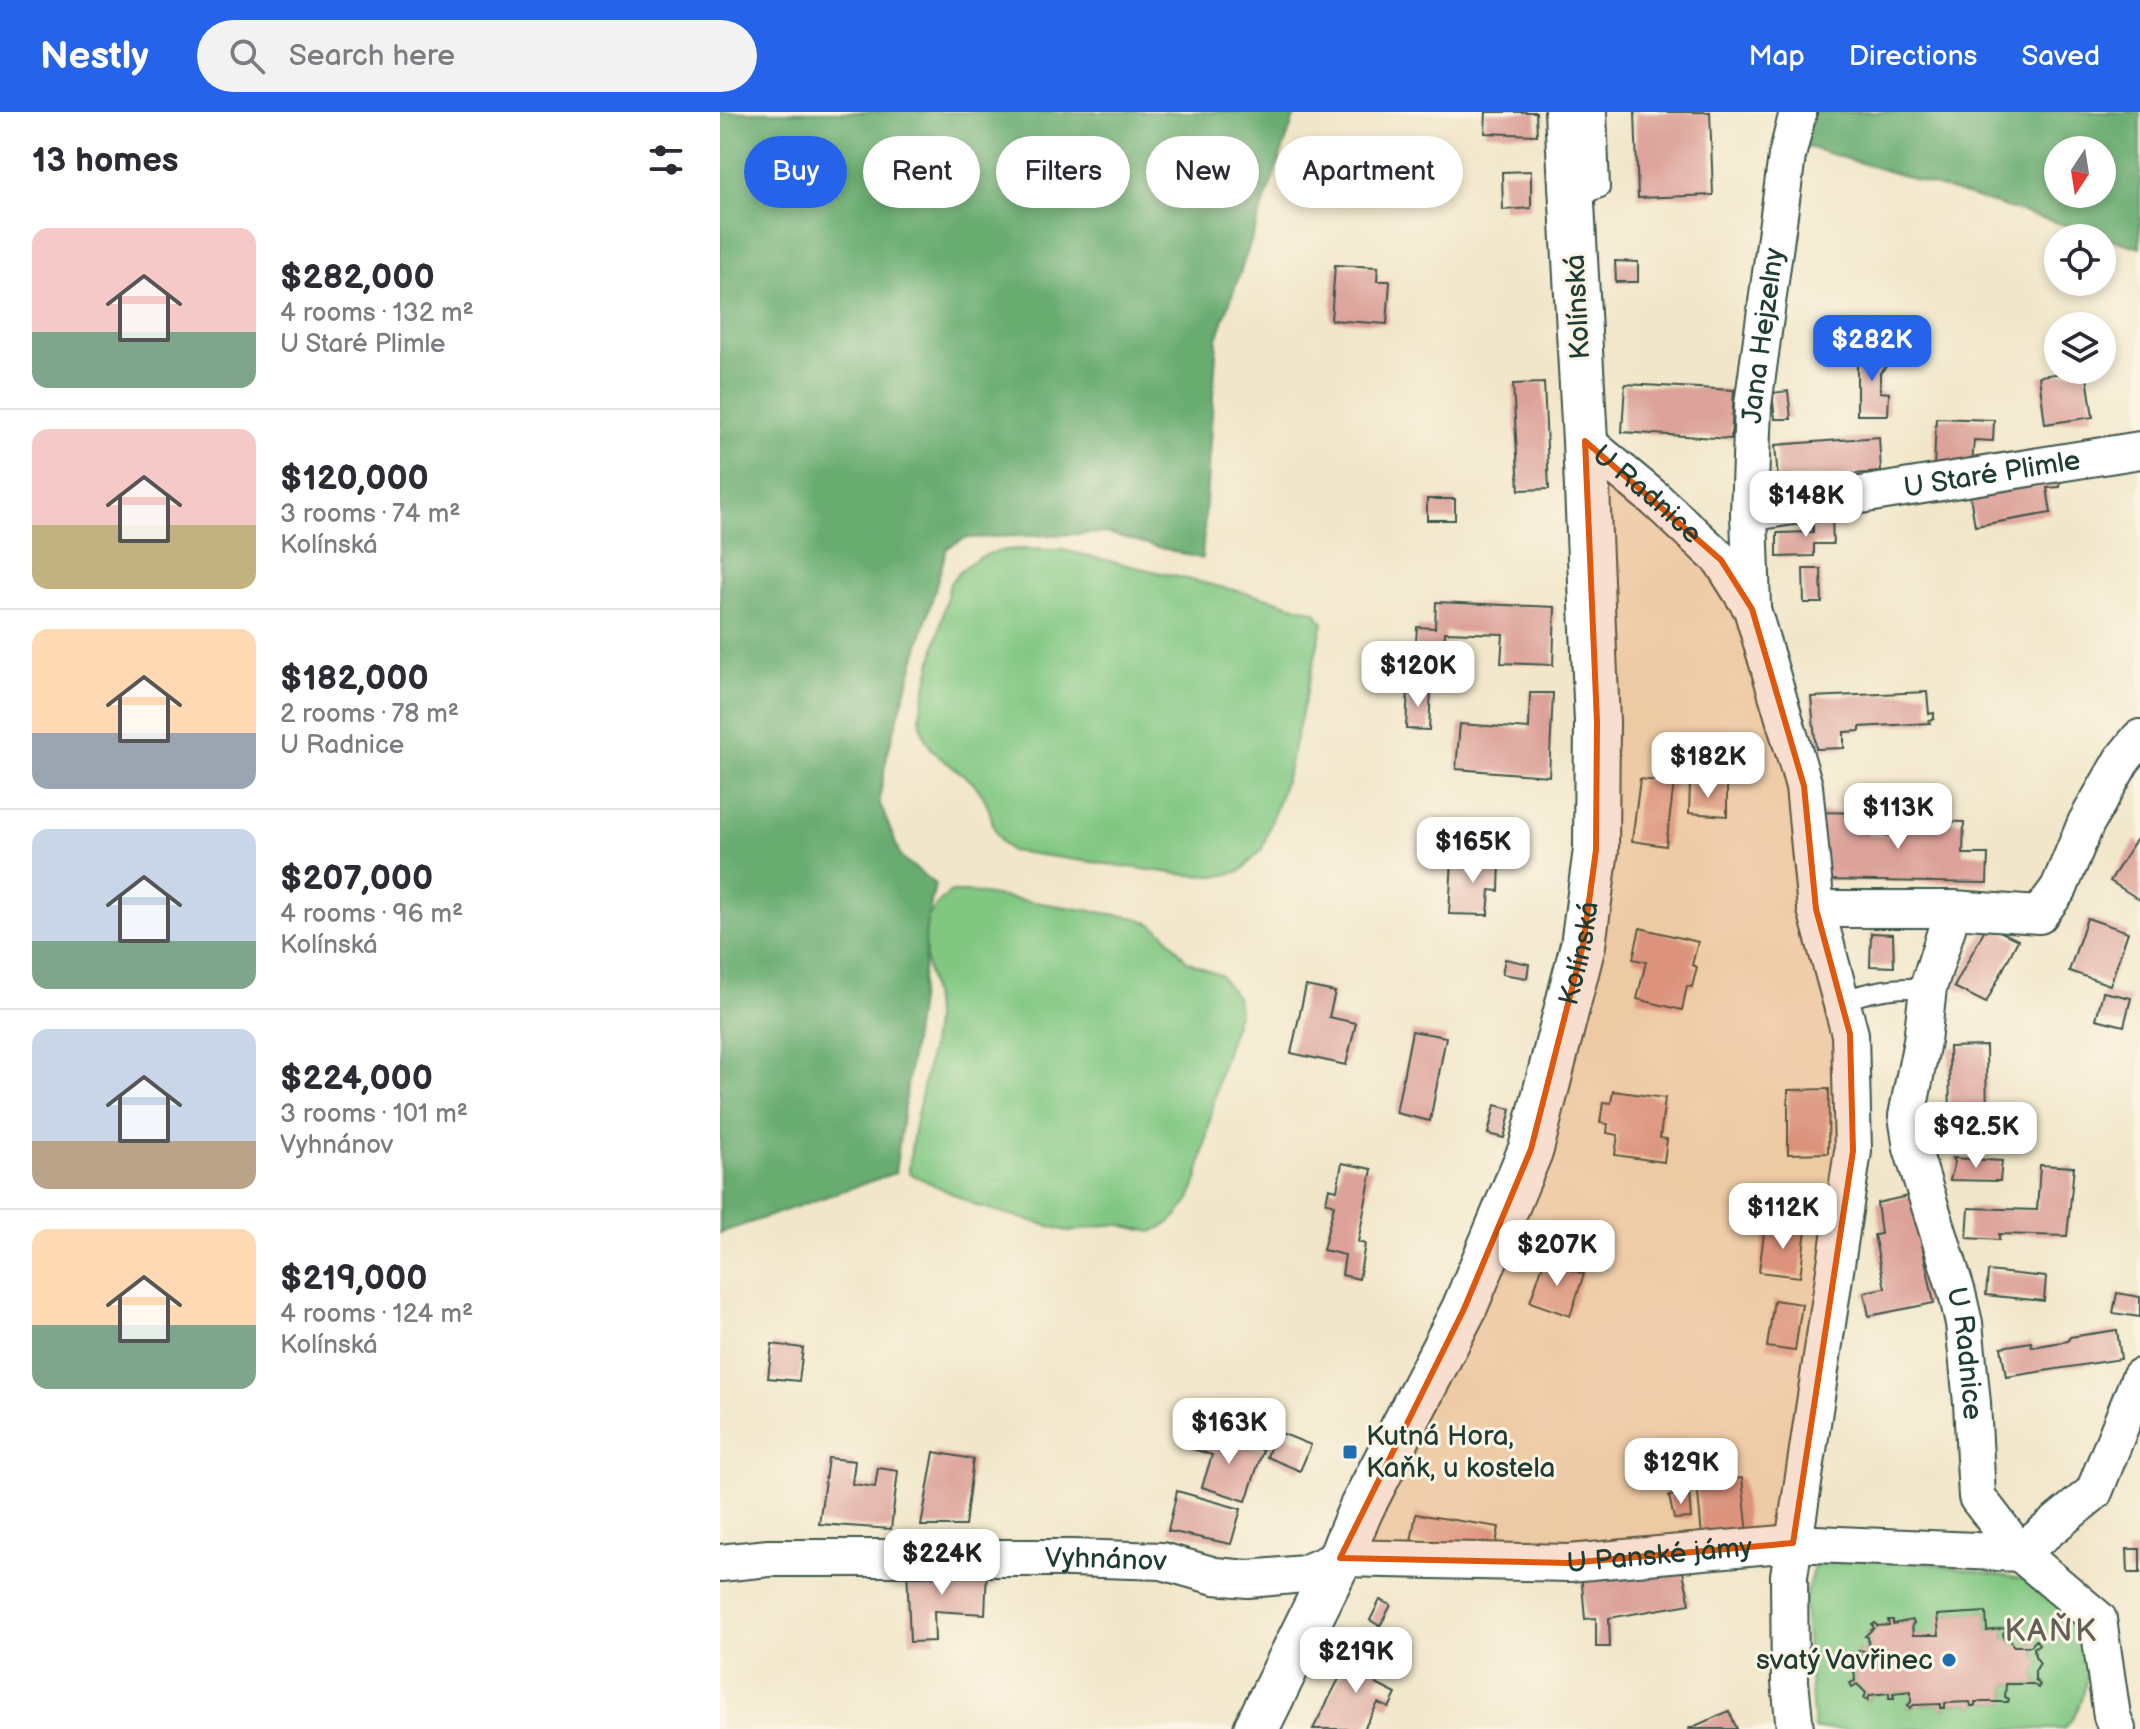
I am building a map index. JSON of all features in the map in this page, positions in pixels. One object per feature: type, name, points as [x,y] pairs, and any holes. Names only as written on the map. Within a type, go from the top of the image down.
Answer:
[{"type":"street","name":"Kolínská","points":[[1256,1729],[1361,1509],[1464,1309],[1531,1149],[1583,945],[1596,850],[1597,722],[1567,112]]},
{"type":"street","name":"Jana Hejzelny","points":[[1752,609],[1749,513],[1753,405],[1787,156],[1798,112]]},
{"type":"street","name":"U Radnice","points":[[1585,441],[1655,499],[1721,560],[1752,609],[1804,786],[1816,909],[1850,1034],[1853,1151],[1793,1543]]},
{"type":"street","name":"U Staré Plimle","points":[[1749,513],[2140,450]]},
{"type":"street","points":[[1816,909],[1953,909],[2039,915],[2059,888],[2086,823],[2115,772],[2140,738]]},
{"type":"street","name":"U Radnice","points":[[1953,909],[1928,988],[1922,1041],[1907,1116],[1912,1148],[1964,1323],[1977,1497],[2020,1553],[2098,1619],[2108,1691],[2117,1729]]},
{"type":"street","points":[[1853,1151],[1912,1148]]},
{"type":"street","points":[[1793,1543],[2020,1553],[2094,1492],[2140,1377]]},
{"type":"street","name":"U Panské jámy","points":[[1340,1558],[1569,1563],[1793,1543],[1789,1576],[1790,1682],[1795,1729]]},
{"type":"street","name":"Vyhnánov","points":[[720,1563],[769,1558],[1072,1558],[1162,1561],[1215,1576],[1248,1579],[1304,1574],[1340,1558]]},
{"type":"street","points":[[2093,1729],[2108,1691]]},
{"type":"lane","points":[[1571,199],[1600,188],[1597,112]]},
{"type":"lane","points":[[1842,1001],[1869,991],[1898,987],[1928,988]]},
{"type":"highlighted area","points":[[1585,441],[1721,560],[1752,609],[1804,786],[1816,909],[1850,1034],[1853,1151],[1793,1543],[1569,1563],[1340,1558],[1464,1309],[1531,1149],[1583,945],[1596,850],[1597,722]]},
{"type":"green space","points":[[720,112],[1296,112],[1288,136],[1275,136],[1275,172],[1217,339],[1202,559],[1107,533],[965,538],[947,548],[887,755],[879,801],[901,857],[935,884],[926,925],[926,950],[895,1173],[720,1233]]},
{"type":"green space","points":[[1794,112],[2140,112],[2140,248],[2116,241],[2116,224],[2061,224],[1785,140]]},
{"type":"green space","points":[[1020,549],[1063,550],[1316,612],[1323,623],[1288,772],[1262,849],[1241,871],[1220,876],[1187,875],[1011,851],[995,831],[987,804],[975,785],[935,753],[928,743],[922,730],[920,713],[950,583],[965,567],[981,557]]},
{"type":"green space","points":[[951,892],[970,892],[1137,918],[1164,933],[1187,961],[1220,975],[1236,997],[1239,1010],[1220,1072],[1198,1177],[1190,1199],[1167,1225],[1152,1232],[1105,1225],[1070,1232],[978,1206],[909,1173],[934,1019],[925,954],[925,926],[933,909]]},
{"type":"green space","points":[[1816,1559],[1905,1559],[2040,1582],[2089,1630],[2088,1669],[2083,1695],[2064,1729],[1814,1729],[1804,1601]],"holes":[[[1986,1612],[1987,1631],[2005,1628],[2004,1639],[2011,1640],[2013,1646],[2031,1646],[2035,1640],[2039,1643],[2034,1648],[2040,1663],[2035,1671],[2035,1680],[2040,1685],[2038,1688],[2033,1684],[2006,1684],[2007,1702],[1975,1702],[1975,1706],[1971,1706],[1970,1702],[1945,1703],[1945,1708],[1941,1708],[1941,1704],[1914,1705],[1910,1708],[1911,1691],[1893,1693],[1893,1698],[1889,1693],[1870,1695],[1868,1700],[1857,1684],[1852,1687],[1854,1669],[1861,1656],[1857,1652],[1869,1652],[1868,1637],[1865,1635],[1874,1628],[1874,1623],[1877,1626],[1889,1625],[1889,1620],[1893,1624],[1912,1620],[1913,1635],[1939,1635],[1938,1615]]]},
{"type":"building","points":[[1486,112],[1536,112],[1537,135],[1485,133]]},
{"type":"building","points":[[1635,112],[1710,112],[1713,195],[1638,198]]},
{"type":"building","points":[[1531,171],[1531,208],[1503,210],[1502,172]]},
{"type":"building","points":[[1615,261],[1638,262],[1638,282],[1616,282]]},
{"type":"building","points":[[1335,265],[1378,267],[1377,281],[1390,281],[1387,324],[1331,320]]},
{"type":"building","points":[[1879,340],[1889,340],[1889,363],[1880,373],[1880,392],[1889,393],[1888,415],[1857,415],[1857,355],[1879,356]]},
{"type":"building","points":[[2044,375],[2044,384],[2088,384],[2093,417],[2045,424],[2039,376]]},
{"type":"building","points":[[1544,383],[1549,489],[1519,490],[1513,384]]},
{"type":"building","points":[[1625,384],[1734,390],[1731,439],[1622,432]]},
{"type":"building","points":[[1788,391],[1791,419],[1775,419],[1772,393]]},
{"type":"building","points":[[1936,418],[1994,420],[1993,441],[1974,440],[1972,465],[1934,468]]},
{"type":"building","points":[[1879,437],[1881,472],[1778,479],[1775,445]]},
{"type":"building","points":[[2059,474],[2060,487],[2047,488],[2051,513],[1975,526],[1970,496],[2018,488]]},
{"type":"building","points":[[1427,499],[1455,499],[1455,520],[1427,520]]},
{"type":"building","points":[[1813,517],[1832,517],[1833,544],[1814,544],[1814,556],[1777,557],[1777,533],[1813,532]]},
{"type":"building","points":[[1803,569],[1821,569],[1822,603],[1804,603]]},
{"type":"building","points":[[1436,602],[1555,607],[1553,665],[1501,663],[1503,634],[1445,632],[1443,662],[1435,661],[1435,657],[1415,656],[1417,627],[1435,628]]},
{"type":"building","points":[[1408,688],[1431,689],[1429,730],[1406,729]]},
{"type":"building","points":[[1927,692],[1929,714],[1934,713],[1930,723],[1860,727],[1860,731],[1844,732],[1844,748],[1816,749],[1811,697]]},
{"type":"building","points":[[1530,693],[1553,693],[1549,776],[1456,769],[1460,724],[1529,729]]},
{"type":"building","points":[[1640,779],[1674,783],[1666,846],[1632,841]]},
{"type":"building","points":[[1690,784],[1727,785],[1727,816],[1689,813]]},
{"type":"building","points":[[1818,812],[1862,813],[1862,827],[1867,828],[1867,835],[1897,836],[1898,812],[1935,813],[1935,821],[1964,822],[1963,854],[1988,854],[1987,883],[1822,880]]},
{"type":"building","points":[[2136,840],[2140,843],[2140,900],[2110,881]]},
{"type":"building","points":[[1452,858],[1500,860],[1499,891],[1490,890],[1488,915],[1449,914]]},
{"type":"building","points":[[2087,918],[2128,932],[2110,985],[2069,971]]},
{"type":"building","points":[[1987,925],[2018,940],[1986,1003],[1954,987]]},
{"type":"building","points":[[1640,928],[1698,942],[1692,965],[1697,967],[1692,987],[1687,986],[1682,1010],[1637,999],[1646,962],[1633,959]]},
{"type":"building","points":[[1871,933],[1893,934],[1894,967],[1870,966]]},
{"type":"building","points":[[1505,959],[1529,964],[1527,978],[1502,974]]},
{"type":"building","points":[[1306,986],[1335,992],[1329,1017],[1356,1023],[1346,1065],[1291,1053]]},
{"type":"building","points":[[2103,992],[2131,998],[2124,1026],[2096,1019]]},
{"type":"building","points":[[1412,1031],[1446,1037],[1430,1121],[1396,1113]]},
{"type":"building","points":[[1986,1046],[1987,1123],[1950,1124],[1949,1047]]},
{"type":"building","points":[[1829,1089],[1828,1153],[1788,1154],[1788,1090]]},
{"type":"building","points":[[1613,1091],[1665,1098],[1660,1138],[1667,1139],[1664,1162],[1615,1155],[1618,1135],[1607,1133],[1608,1124],[1600,1123],[1603,1102],[1611,1103]]},
{"type":"building","points":[[1495,1105],[1511,1109],[1504,1138],[1488,1134]]},
{"type":"building","points":[[1953,1158],[2002,1161],[2000,1181],[1950,1180],[1955,1162]]},
{"type":"building","points":[[1342,1163],[1372,1169],[1358,1242],[1365,1244],[1359,1279],[1342,1275],[1345,1255],[1323,1250],[1334,1205],[1326,1202],[1329,1188],[1337,1190]]},
{"type":"building","points":[[2040,1165],[2074,1167],[2067,1236],[1999,1234],[1999,1240],[1967,1238],[1969,1208],[2037,1210]]},
{"type":"building","points":[[1912,1195],[1934,1303],[1869,1316],[1864,1292],[1885,1288],[1874,1235],[1881,1234],[1877,1203]]},
{"type":"building","points":[[1765,1225],[1806,1229],[1800,1277],[1759,1272]]},
{"type":"building","points":[[1544,1261],[1584,1274],[1570,1316],[1530,1302]]},
{"type":"building","points":[[1988,1271],[2046,1277],[2044,1301],[1986,1295]]},
{"type":"building","points":[[2117,1293],[2140,1297],[2140,1317],[2113,1313]]},
{"type":"building","points":[[1774,1300],[1802,1304],[1795,1351],[1767,1347]]},
{"type":"building","points":[[2117,1330],[2121,1359],[2006,1377],[2001,1347],[2031,1342],[2032,1347]]},
{"type":"building","points":[[772,1344],[803,1348],[799,1381],[768,1378]]},
{"type":"building","points":[[1259,1424],[1311,1445],[1300,1471],[1267,1457],[1273,1439],[1256,1433]]},
{"type":"building","points":[[1205,1432],[1263,1450],[1246,1501],[1202,1487],[1212,1455],[1193,1449],[1196,1443],[1201,1444]]},
{"type":"building","points":[[934,1452],[973,1459],[965,1526],[921,1526]]},
{"type":"building","points":[[828,1458],[855,1461],[852,1484],[875,1487],[878,1468],[898,1471],[891,1529],[819,1524]]},
{"type":"building","points":[[1742,1478],[1749,1543],[1703,1548],[1697,1482]]},
{"type":"building","points":[[1177,1491],[1241,1509],[1231,1544],[1168,1531]]},
{"type":"building","points":[[1689,1493],[1691,1518],[1674,1519],[1669,1496]]},
{"type":"building","points":[[1416,1514],[1499,1527],[1494,1555],[1411,1542]]},
{"type":"building","points":[[2127,1549],[2140,1549],[2140,1573],[2128,1573]]},
{"type":"building","points":[[907,1566],[987,1571],[985,1614],[934,1611],[935,1641],[910,1642]]},
{"type":"building","points":[[1682,1567],[1690,1604],[1609,1618],[1610,1647],[1596,1647],[1596,1618],[1585,1619],[1581,1572]]},
{"type":"building","points":[[1380,1600],[1391,1605],[1380,1626],[1370,1620]]},
{"type":"building","name":"svatý Vavřinec","points":[[1986,1612],[1987,1631],[2004,1628],[2004,1639],[2011,1640],[2013,1646],[2031,1646],[2036,1640],[2039,1644],[2034,1648],[2040,1663],[2035,1671],[2035,1680],[2040,1685],[2038,1688],[2033,1684],[2006,1684],[2005,1697],[2009,1699],[2008,1702],[1975,1702],[1975,1706],[1971,1706],[1970,1702],[1945,1703],[1945,1708],[1941,1708],[1941,1704],[1914,1705],[1910,1708],[1911,1691],[1893,1693],[1894,1698],[1889,1698],[1889,1693],[1870,1695],[1868,1700],[1857,1684],[1852,1687],[1850,1683],[1855,1681],[1854,1669],[1848,1667],[1849,1663],[1855,1664],[1861,1656],[1857,1652],[1859,1650],[1869,1652],[1868,1637],[1865,1636],[1875,1623],[1877,1626],[1889,1625],[1888,1620],[1893,1620],[1893,1624],[1912,1620],[1913,1635],[1939,1635],[1937,1615]]},
{"type":"building","points":[[1355,1648],[1386,1664],[1376,1684],[1396,1694],[1389,1708],[1378,1703],[1364,1729],[1313,1729]]},
{"type":"building","points":[[1729,1711],[1737,1729],[1688,1729]]},
{"type":"place","name":"Kutná Hora, Kaňk, u kostela","points":[[1350,1452]]},
{"type":"place","name":"svatý Vavřinec","points":[[1949,1660]]},
{"type":"district","name":"KAŇK","points":[[2051,1631]]}]
